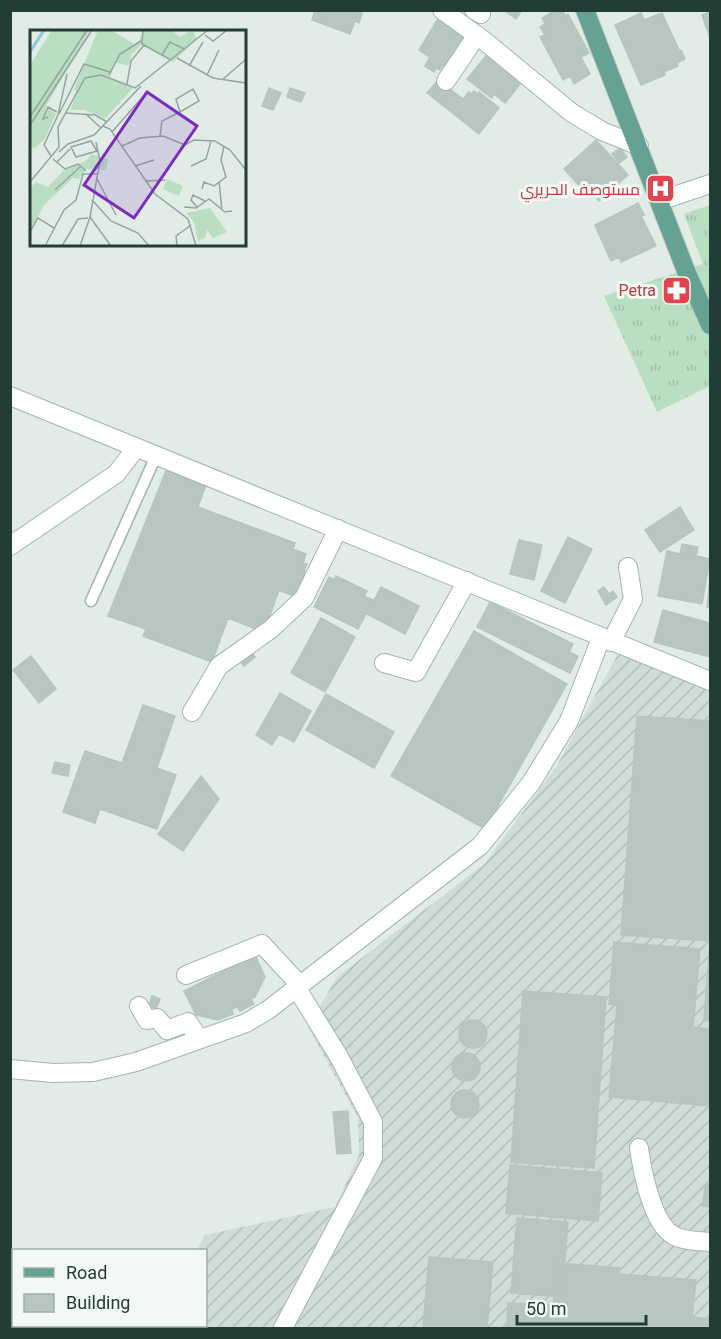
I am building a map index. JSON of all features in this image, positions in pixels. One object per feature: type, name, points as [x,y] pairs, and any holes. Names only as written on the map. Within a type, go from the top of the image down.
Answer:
[{"type":"main road","points":[[585,10],[686,272],[711,325]]},
{"type":"street","points":[[442,10],[477,35],[572,113],[602,131],[639,146]]},
{"type":"street","points":[[446,81],[477,35]]},
{"type":"street","points":[[659,201],[711,184]]},
{"type":"street","points":[[10,396],[711,681]]},
{"type":"street","points":[[10,546],[116,474],[136,448]]},
{"type":"street","points":[[192,712],[219,666],[271,629],[304,598],[338,530]]},
{"type":"street","points":[[10,1069],[93,1072],[136,1062],[246,1023],[268,1010],[480,846],[531,783],[569,721],[606,640],[633,599],[628,567]]},
{"type":"street","points":[[384,663],[416,672],[467,581]]},
{"type":"street","points":[[186,975],[262,944],[298,985],[373,1122],[373,1158],[283,1329]]},
{"type":"street","points":[[139,1006],[147,1020],[157,1018],[167,1030],[188,1022],[199,1039]]},
{"type":"street","points":[[639,1148],[644,1181],[662,1226],[674,1236],[711,1242]]},
{"type":"lane","points":[[91,601],[156,456]]},
{"type":"shaded area","points":[[619,652],[710,681],[710,1328],[155,1328],[207,1327],[207,1249],[198,1249],[205,1235],[335,1207],[359,1155],[358,1118],[308,1027],[337,977],[484,864],[556,767]]},
{"type":"green space","points":[[710,205],[710,386],[657,412],[604,296],[703,264],[684,214]]},
{"type":"building","points":[[315,10],[363,10],[359,23],[355,21],[350,34],[312,20]]},
{"type":"building","points":[[504,10],[522,10],[516,19]]},
{"type":"building","points":[[556,10],[563,10],[565,16],[568,14],[589,53],[581,57],[590,74],[574,84],[570,76],[563,80],[540,37],[545,35],[540,27],[545,24],[542,18]]},
{"type":"building","points":[[710,12],[710,38],[702,15]]},
{"type":"building","points":[[641,13],[644,20],[662,13],[685,59],[677,63],[678,66],[664,72],[665,75],[641,85],[615,25]]},
{"type":"building","points":[[439,17],[472,39],[449,69],[443,65],[440,70],[436,68],[434,72],[425,66],[430,57],[419,50]]},
{"type":"building","points":[[489,52],[524,79],[505,103],[494,94],[492,98],[467,79]]},
{"type":"building","points":[[438,80],[463,99],[469,92],[472,94],[474,91],[477,94],[479,92],[499,108],[479,134],[427,93]]},
{"type":"building","points":[[269,88],[281,93],[273,110],[262,106]]},
{"type":"building","points":[[290,88],[305,93],[301,102],[287,97]]},
{"type":"building","points":[[596,140],[628,175],[599,201],[594,195],[591,198],[564,169]]},
{"type":"building","points":[[620,148],[627,157],[619,163],[612,154]]},
{"type":"building","points":[[638,203],[644,215],[641,216],[656,246],[621,262],[619,257],[611,261],[595,225]]},
{"type":"building","points":[[166,471],[206,485],[198,507],[295,543],[293,549],[306,554],[303,563],[307,564],[304,571],[308,573],[298,598],[279,590],[264,632],[228,618],[212,662],[143,636],[146,629],[108,616]]},
{"type":"building","points":[[680,507],[694,530],[660,552],[645,530]]},
{"type":"building","points":[[568,537],[592,549],[565,603],[541,591]]},
{"type":"building","points":[[519,540],[542,545],[534,580],[510,574]]},
{"type":"building","points":[[682,544],[698,547],[696,556],[710,559],[702,604],[658,596],[667,551],[680,554]]},
{"type":"building","points":[[336,576],[367,591],[364,596],[373,600],[358,629],[314,607],[329,577],[335,580]]},
{"type":"building","points":[[710,578],[710,607],[707,607]]},
{"type":"building","points":[[381,587],[419,606],[405,634],[367,614]]},
{"type":"building","points":[[604,587],[609,594],[613,591],[617,597],[606,605],[598,591]]},
{"type":"building","points":[[490,602],[573,644],[569,652],[578,656],[570,673],[477,627]]},
{"type":"building","points":[[663,610],[710,623],[710,657],[654,642]]},
{"type":"building","points":[[321,618],[355,637],[325,692],[291,673]]},
{"type":"building","points":[[474,631],[567,684],[485,829],[391,776]]},
{"type":"building","points":[[251,652],[255,657],[244,666],[240,661]]},
{"type":"building","points":[[31,656],[56,689],[39,703],[13,670]]},
{"type":"building","points":[[280,693],[311,711],[294,742],[279,734],[272,745],[256,735]]},
{"type":"building","points":[[326,694],[394,732],[374,768],[306,730]]},
{"type":"building","points":[[143,705],[175,716],[157,768],[176,775],[157,829],[100,809],[95,823],[63,812],[85,751],[122,763]]},
{"type":"building","points":[[637,716],[710,721],[710,941],[621,935]]},
{"type":"building","points":[[55,762],[70,765],[68,776],[52,773]]},
{"type":"building","points":[[201,776],[219,799],[183,851],[158,834]]},
{"type":"building","points":[[710,941],[710,1021],[704,1020]]},
{"type":"building","points":[[614,942],[700,949],[693,1027],[710,1029],[710,1106],[609,1097],[617,1005],[609,1004]]},
{"type":"building","points":[[255,955],[265,977],[255,997],[251,999],[254,1004],[240,1011],[237,1007],[232,1009],[233,1014],[218,1020],[196,1015],[184,991]]},
{"type":"building","points":[[523,991],[606,997],[594,1168],[511,1162]]},
{"type":"building","points":[[152,996],[160,999],[156,1009],[149,1006]]},
{"type":"building","points":[[473,1020],[483,1024],[487,1034],[483,1044],[473,1048],[463,1044],[459,1034],[463,1024]]},
{"type":"building","points":[[466,1053],[476,1057],[480,1067],[476,1077],[466,1081],[456,1077],[452,1067],[456,1057]]},
{"type":"building","points":[[465,1090],[475,1094],[479,1104],[475,1114],[465,1118],[455,1114],[451,1104],[455,1094]]},
{"type":"building","points":[[348,1111],[351,1153],[337,1154],[333,1112]]},
{"type":"building","points":[[510,1165],[602,1173],[598,1221],[506,1213]]},
{"type":"building","points":[[706,1184],[710,1185],[710,1207],[702,1206]]},
{"type":"building","points":[[517,1218],[568,1222],[562,1297],[511,1293]]},
{"type":"building","points":[[429,1257],[493,1262],[487,1328],[423,1328]]},
{"type":"building","points":[[557,1263],[620,1268],[619,1274],[696,1280],[692,1317],[710,1319],[710,1328],[551,1328]]},
{"type":"building","points":[[508,1303],[558,1305],[556,1328],[507,1328]]},
{"type":"place","name":"مستوصف الحريري","points":[[661,189]]},
{"type":"place","name":"Petra","points":[[677,290]]}]
